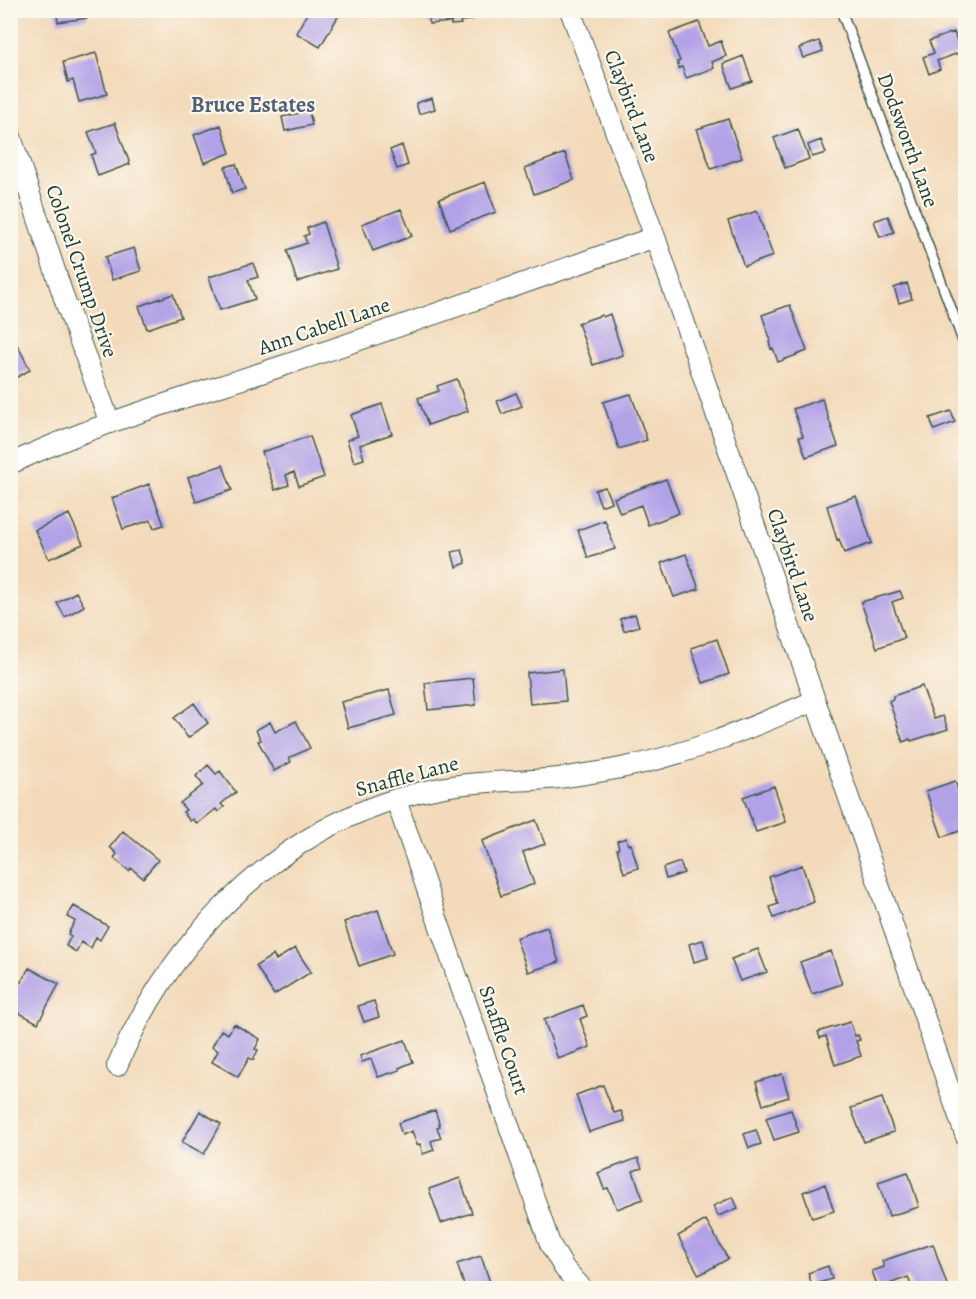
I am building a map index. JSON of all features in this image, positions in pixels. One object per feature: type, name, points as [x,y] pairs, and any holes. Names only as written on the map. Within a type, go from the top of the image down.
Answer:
[{"type":"street","name":"Claybird Lane","points":[[570,10],[655,237],[966,1137]]},
{"type":"street","name":"Colonel Crump Drive","points":[[10,134],[66,304],[110,423]]},
{"type":"street","name":"Ann Cabell Lane","points":[[10,464],[110,423],[655,237]]},
{"type":"street","name":"Snaffle Lane","points":[[117,1066],[146,1009],[175,963],[209,921],[247,882],[277,858],[318,833],[361,812],[443,787],[481,782],[559,778],[622,768],[681,752],[756,726],[814,701]]},
{"type":"street","name":"Snaffle Court","points":[[396,800],[550,1244],[564,1268],[582,1288]]},
{"type":"lane","name":"Dodsworth Lane","points":[[841,10],[966,349]]},
{"type":"building","points":[[56,10],[86,10],[87,18],[58,22]]},
{"type":"building","points":[[309,10],[331,10],[339,15],[320,47],[296,33]]},
{"type":"building","points":[[428,10],[471,10],[472,20],[460,21],[461,24],[451,25],[451,22],[429,24]]},
{"type":"building","points":[[699,22],[708,46],[721,41],[726,56],[712,62],[714,68],[686,78],[682,67],[679,68],[677,62],[680,61],[669,33]]},
{"type":"building","points":[[954,32],[961,52],[937,61],[940,69],[929,74],[923,57],[934,53],[929,41]]},
{"type":"building","points":[[819,41],[823,51],[803,58],[799,48]]},
{"type":"building","points":[[96,53],[107,94],[79,102],[73,80],[68,82],[63,62]]},
{"type":"building","points":[[743,56],[752,81],[732,88],[723,64]]},
{"type":"building","points":[[432,98],[435,109],[419,114],[416,103]]},
{"type":"building","points":[[309,111],[312,125],[285,131],[282,117]]},
{"type":"building","points":[[728,119],[742,158],[711,169],[697,129]]},
{"type":"building","points":[[115,123],[130,164],[98,176],[91,155],[96,153],[88,132]]},
{"type":"building","points":[[221,125],[230,153],[204,163],[194,135]]},
{"type":"building","points":[[798,129],[809,159],[785,168],[774,138]]},
{"type":"building","points":[[821,140],[826,153],[812,157],[808,145]]},
{"type":"building","points":[[402,145],[408,165],[397,169],[390,150]]},
{"type":"building","points":[[565,153],[574,180],[534,194],[525,168]]},
{"type":"building","points":[[236,164],[245,189],[232,193],[225,167]]},
{"type":"building","points":[[485,182],[496,212],[450,229],[439,199]]},
{"type":"building","points":[[401,209],[412,236],[373,251],[362,224]]},
{"type":"building","points":[[757,211],[773,256],[744,266],[728,221]]},
{"type":"building","points":[[888,216],[894,232],[880,237],[874,221]]},
{"type":"building","points":[[323,222],[337,269],[297,282],[287,250],[307,243],[304,236],[309,234],[307,228]]},
{"type":"building","points":[[134,248],[141,271],[112,280],[105,257]]},
{"type":"building","points":[[253,263],[258,277],[248,280],[255,299],[220,310],[209,277]]},
{"type":"building","points":[[907,283],[912,299],[899,303],[894,288]]},
{"type":"building","points":[[173,294],[181,317],[147,329],[139,306]]},
{"type":"building","points":[[790,305],[807,351],[778,362],[773,348],[771,349],[769,342],[771,341],[762,315]]},
{"type":"building","points":[[610,314],[623,355],[593,365],[578,323]]},
{"type":"building","points":[[10,341],[14,348],[18,346],[30,370],[10,381]]},
{"type":"building","points":[[457,379],[468,411],[428,425],[418,398],[439,391],[437,386]]},
{"type":"building","points":[[516,393],[522,406],[502,414],[497,401]]},
{"type":"building","points":[[631,394],[647,440],[619,449],[603,402]]},
{"type":"building","points":[[822,399],[838,446],[806,457],[799,437],[803,436],[793,409]]},
{"type":"building","points":[[382,404],[392,434],[360,445],[364,459],[354,462],[347,440],[358,436],[351,415]]},
{"type":"building","points":[[951,411],[955,422],[934,430],[930,418]]},
{"type":"building","points":[[310,436],[324,477],[299,486],[294,472],[286,475],[289,485],[275,490],[262,452]]},
{"type":"building","points":[[223,465],[232,490],[196,502],[188,477]]},
{"type":"building","points":[[666,479],[679,513],[648,525],[641,505],[620,513],[614,498]]},
{"type":"building","points":[[149,484],[164,525],[154,528],[151,520],[123,529],[112,498]]},
{"type":"building","points":[[605,487],[611,502],[601,506],[595,490]]},
{"type":"building","points":[[856,496],[872,543],[844,553],[839,539],[837,540],[827,506]]},
{"type":"building","points":[[69,514],[83,544],[49,559],[35,530]]},
{"type":"building","points":[[605,520],[615,549],[588,558],[578,530]]},
{"type":"building","points":[[462,550],[466,563],[456,567],[452,552]]},
{"type":"building","points":[[686,554],[699,589],[674,597],[661,563]]},
{"type":"building","points":[[900,591],[903,598],[892,602],[904,638],[877,648],[861,602]]},
{"type":"building","points":[[76,592],[84,606],[65,617],[57,603]]},
{"type":"building","points":[[635,614],[639,626],[624,631],[620,619]]},
{"type":"building","points":[[717,639],[729,674],[703,683],[691,648]]},
{"type":"building","points":[[563,669],[566,701],[530,704],[527,673]]},
{"type":"building","points":[[473,678],[476,705],[428,710],[425,683]]},
{"type":"building","points":[[922,686],[934,719],[943,716],[948,729],[903,742],[889,701],[893,699],[893,696]]},
{"type":"building","points":[[389,690],[396,715],[348,728],[341,702]]},
{"type":"building","points":[[194,703],[208,723],[188,738],[174,718]]},
{"type":"building","points":[[296,721],[310,748],[289,758],[291,762],[274,771],[258,741],[261,740],[256,730],[270,722],[275,732]]},
{"type":"building","points":[[208,765],[216,774],[220,771],[236,792],[221,804],[224,807],[218,812],[216,809],[197,824],[193,819],[190,821],[183,812],[186,810],[180,803],[203,785],[196,776]]},
{"type":"building","points":[[955,781],[966,814],[966,829],[942,837],[926,791]]},
{"type":"building","points":[[774,786],[786,822],[756,832],[743,797]]},
{"type":"building","points":[[536,820],[545,844],[523,852],[534,884],[501,896],[482,841]]},
{"type":"building","points":[[123,831],[158,860],[143,878],[131,868],[129,871],[114,858],[117,854],[110,847]]},
{"type":"building","points":[[626,838],[628,845],[631,844],[638,868],[624,873],[617,841]]},
{"type":"building","points":[[680,862],[684,873],[666,879],[663,868]]},
{"type":"building","points":[[802,865],[814,902],[774,918],[770,907],[778,904],[769,877]]},
{"type":"building","points":[[74,906],[108,926],[100,940],[96,937],[91,948],[81,942],[76,952],[66,946],[71,936],[68,934],[75,921],[67,917]]},
{"type":"building","points":[[378,910],[393,954],[359,966],[344,922]]},
{"type":"building","points":[[547,927],[559,962],[528,972],[516,938]]},
{"type":"building","points":[[703,940],[708,958],[694,962],[689,944]]},
{"type":"building","points":[[295,948],[311,972],[274,995],[256,966],[273,955],[276,960]]},
{"type":"building","points":[[758,949],[767,972],[740,981],[731,959]]},
{"type":"building","points":[[831,951],[842,984],[812,994],[800,962]]},
{"type":"building","points":[[29,968],[59,984],[38,1023],[10,1008],[10,1001]]},
{"type":"building","points":[[374,1001],[379,1017],[364,1022],[358,1006]]},
{"type":"building","points":[[583,1005],[587,1016],[580,1019],[590,1047],[558,1059],[544,1020]]},
{"type":"building","points":[[850,1022],[855,1036],[858,1035],[860,1040],[856,1041],[861,1056],[835,1065],[826,1036],[820,1038],[818,1032]]},
{"type":"building","points":[[234,1024],[260,1039],[253,1060],[249,1058],[238,1077],[212,1062],[218,1051],[212,1047],[221,1030],[228,1034]]},
{"type":"building","points":[[405,1040],[413,1062],[399,1068],[400,1070],[378,1077],[371,1059],[362,1062],[360,1056]]},
{"type":"building","points":[[782,1074],[789,1097],[763,1105],[756,1082]]},
{"type":"building","points":[[603,1085],[614,1113],[621,1111],[625,1121],[589,1132],[576,1095]]},
{"type":"building","points":[[882,1098],[894,1132],[864,1142],[851,1108]]},
{"type":"building","points":[[435,1110],[441,1138],[431,1141],[434,1150],[423,1154],[412,1131],[402,1135],[398,1123]]},
{"type":"building","points":[[791,1110],[799,1132],[774,1140],[766,1118]]},
{"type":"building","points":[[200,1111],[221,1124],[204,1154],[182,1142]]},
{"type":"building","points":[[756,1130],[761,1144],[749,1148],[744,1134]]},
{"type":"building","points":[[638,1158],[642,1168],[633,1171],[643,1199],[617,1209],[608,1188],[604,1189],[598,1173]]},
{"type":"building","points":[[908,1172],[919,1207],[889,1216],[878,1182]]},
{"type":"building","points":[[460,1178],[472,1213],[441,1223],[429,1189]]},
{"type":"building","points":[[825,1184],[834,1211],[812,1218],[803,1192]]},
{"type":"building","points":[[733,1197],[738,1208],[718,1216],[713,1206]]},
{"type":"building","points":[[706,1220],[728,1259],[699,1275],[678,1236]]},
{"type":"building","points":[[933,1244],[948,1288],[912,1288],[908,1277],[878,1288],[872,1271],[884,1267],[882,1261]]},
{"type":"building","points":[[481,1256],[492,1288],[465,1288],[457,1264]]},
{"type":"building","points":[[828,1266],[832,1279],[812,1285],[808,1273]]},
{"type":"district","name":"Bruce Estates","points":[[253,105]]}]
